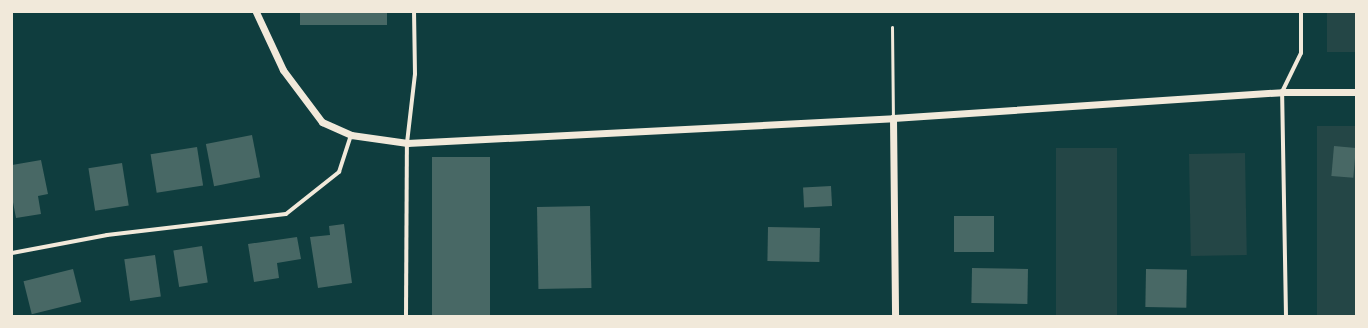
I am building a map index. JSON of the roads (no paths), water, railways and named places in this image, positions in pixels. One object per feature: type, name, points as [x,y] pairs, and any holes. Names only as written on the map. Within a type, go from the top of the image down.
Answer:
[{"type":"street","points":[[256,12],[283,70],[322,122],[351,135],[407,143],[893,118],[1282,92],[1356,92]]},
{"type":"street","points":[[406,316],[407,143],[415,74],[414,12]]},
{"type":"street","points":[[1286,316],[1282,92],[1301,53],[1301,12]]},
{"type":"street","points":[[893,118],[895,316]]},
{"type":"street","points":[[12,253],[107,235],[286,214],[339,172],[351,135]]},
{"type":"lane","points":[[892,27],[893,118]]}]
